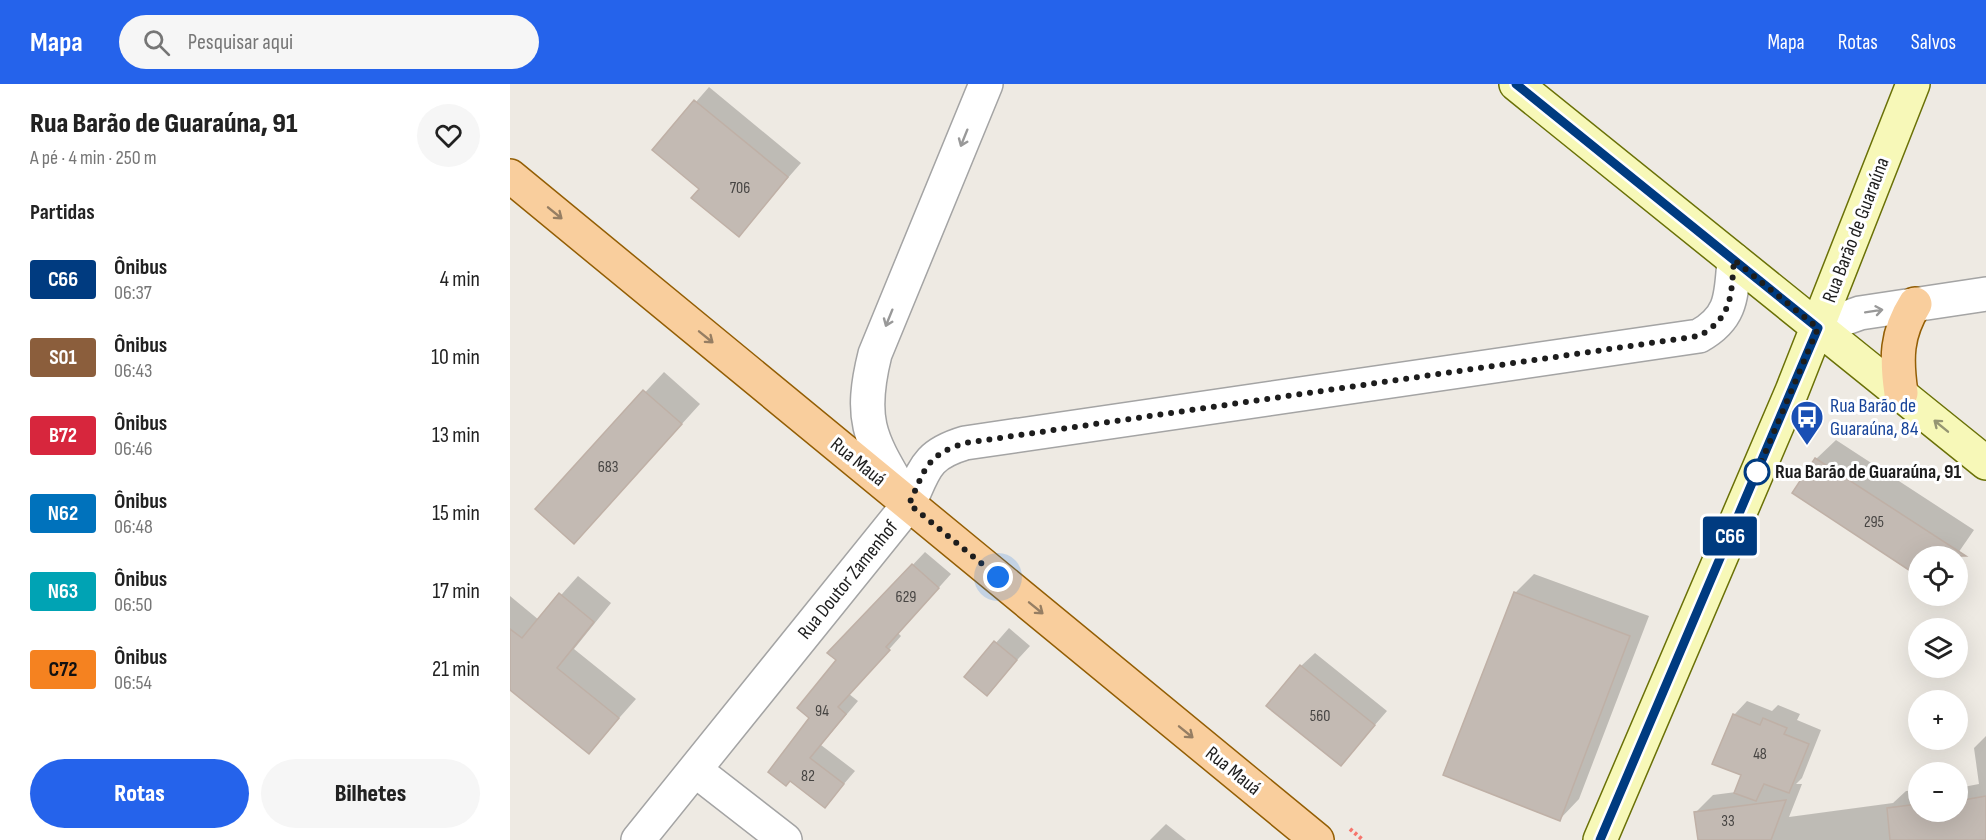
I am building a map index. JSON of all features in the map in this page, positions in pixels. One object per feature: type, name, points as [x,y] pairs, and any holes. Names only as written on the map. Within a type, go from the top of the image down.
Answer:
[{"type":"main road","name":"Rua Mauá","points":[[510,176],[1317,840]]},
{"type":"main road","points":[[1901,393],[1896,359],[1898,341],[1904,321],[1915,304]]},
{"type":"street","name":"Rua Doutor Zamenhof","points":[[638,840],[909,504],[876,448],[866,416],[867,384],[874,354],[986,84]]},
{"type":"street","points":[[1516,84],[1986,463]]},
{"type":"street","name":"Rua Barão de Guaraúna","points":[[1600,840],[1818,328],[1913,84]]},
{"type":"street","points":[[909,504],[928,462],[942,450],[965,443],[1699,336],[1714,328],[1725,314],[1731,297],[1734,260]]},
{"type":"street","points":[[1818,328],[1860,313],[1986,294]]},
{"type":"street","points":[[694,770],[785,840]]},
{"type":"building","points":[[694,100],[788,177],[739,237],[691,198],[699,189],[652,150]]},
{"type":"building","points":[[643,390],[682,424],[574,544],[535,509]]},
{"type":"building","points":[[1815,458],[1951,546],[1908,546],[1908,569],[1792,493]]},
{"type":"building","points":[[912,564],[939,588],[886,647],[890,650],[838,707],[846,714],[810,758],[844,784],[825,808],[790,781],[786,786],[768,772],[809,718],[797,708],[836,660],[827,653]]},
{"type":"building","points":[[1514,592],[1630,636],[1560,821],[1443,775]]},
{"type":"building","points":[[559,593],[594,622],[557,668],[619,718],[589,754],[510,690],[510,629],[522,638]]},
{"type":"building","points":[[994,641],[1017,660],[987,696],[964,677]]},
{"type":"building","points":[[1300,665],[1375,725],[1341,766],[1266,706]]},
{"type":"building","points":[[1733,714],[1760,725],[1763,718],[1787,728],[1784,734],[1809,744],[1789,793],[1764,784],[1756,801],[1734,793],[1741,775],[1712,764]]},
{"type":"building","points":[[1986,796],[1986,840],[1890,840],[1887,808],[1908,805],[1908,822],[1968,822],[1968,799]]},
{"type":"building","points":[[1786,800],[1771,840],[1698,840],[1694,812]]},
{"type":"bus line","name":"C66","points":[[1516,84],[1818,328],[1600,840]]},
{"type":"place","name":"Rua Barão de Guaraúna, 84","points":[[1807,446]]},
{"type":"place","name":"Rua Barão de Guaraúna, 91","points":[[1757,472]]},
{"type":"route","points":[[998,577],[909,504],[928,462],[942,450],[965,443],[1699,336],[1714,328],[1725,314],[1731,297],[1734,260],[1818,328],[1757,472]]}]
